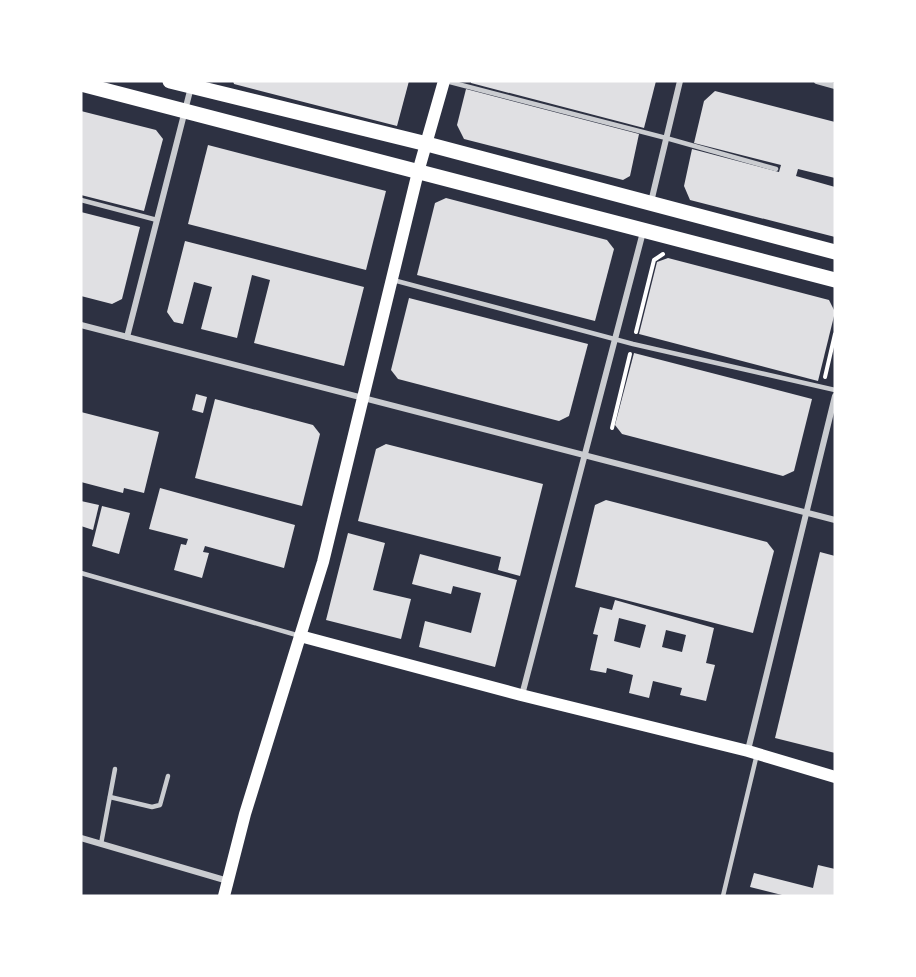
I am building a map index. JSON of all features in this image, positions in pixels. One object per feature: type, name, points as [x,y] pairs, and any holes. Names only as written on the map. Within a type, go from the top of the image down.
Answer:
[{"type":"main road","points":[[170,81],[192,84],[427,144],[835,252]]},
{"type":"main road","points":[[224,896],[245,813],[322,562],[418,172],[444,81]]},
{"type":"main road","points":[[81,84],[835,280]]},
{"type":"main road","points":[[300,636],[522,695],[753,752],[835,777]]},
{"type":"street","points":[[651,203],[680,81]]},
{"type":"street","points":[[817,81],[835,86]]},
{"type":"street","points":[[127,337],[192,84]]},
{"type":"street","points":[[522,695],[643,230]]},
{"type":"street","points":[[81,325],[835,520]]},
{"type":"street","points":[[753,752],[806,513],[835,396]]},
{"type":"street","points":[[81,838],[228,881]]},
{"type":"lane","points":[[444,81],[776,169]]},
{"type":"lane","points":[[81,200],[157,220]]},
{"type":"lane","points":[[393,280],[615,339],[835,390]]},
{"type":"lane","points":[[81,573],[300,636]]},
{"type":"lane","points":[[723,896],[753,752]]},
{"type":"lane","points":[[101,844],[115,769]]},
{"type":"lane","points":[[110,797],[152,807],[159,805],[168,776]]},
{"type":"path","points":[[654,260],[664,253]]},
{"type":"path","points":[[822,387],[835,334]]},
{"type":"building","points":[[233,81],[409,81],[397,126],[234,84]]},
{"type":"building","points":[[471,81],[656,81],[644,128],[471,83]]},
{"type":"building","points":[[466,89],[639,134],[630,176],[623,180],[464,139],[457,125]]},
{"type":"building","points":[[715,91],[835,122],[835,178],[798,169],[796,176],[835,187],[835,237],[690,200],[684,186],[692,149],[779,172],[781,165],[694,143],[704,101]]},
{"type":"building","points":[[81,111],[156,130],[163,139],[144,211],[81,195]]},
{"type":"building","points":[[208,145],[386,191],[366,270],[188,224]]},
{"type":"building","points":[[446,198],[607,240],[614,249],[595,321],[417,275],[435,203]]},
{"type":"building","points":[[81,212],[140,227],[122,299],[112,304],[81,296]]},
{"type":"building","points":[[185,241],[364,287],[344,366],[254,343],[270,280],[252,275],[237,338],[201,329],[212,287],[194,282],[183,324],[174,322],[167,312]]},
{"type":"building","points":[[668,258],[829,300],[835,312],[818,381],[639,334],[657,262]]},
{"type":"building","points":[[409,298],[588,344],[569,416],[559,421],[398,379],[391,370]]},
{"type":"building","points":[[634,353],[812,399],[794,471],[783,476],[622,434],[615,425]]},
{"type":"building","points":[[196,394],[207,397],[203,413],[192,410]]},
{"type":"building","points":[[215,399],[313,425],[320,434],[302,506],[195,478]]},
{"type":"building","points":[[81,412],[159,432],[144,493],[124,488],[123,493],[81,482]]},
{"type":"building","points":[[386,444],[543,484],[520,576],[498,570],[501,557],[358,521],[376,449]]},
{"type":"building","points":[[160,488],[295,525],[284,568],[205,546],[203,552],[209,553],[202,578],[174,570],[181,544],[186,545],[188,539],[149,529]]},
{"type":"building","points":[[606,500],[767,542],[774,551],[753,633],[575,587],[595,505]]},
{"type":"building","points":[[81,501],[99,505],[93,530],[81,526]]},
{"type":"building","points":[[102,506],[130,513],[119,554],[92,546]]},
{"type":"building","points":[[348,533],[385,543],[373,590],[411,599],[401,639],[326,620]]},
{"type":"building","points":[[820,552],[835,556],[835,753],[775,738]]},
{"type":"building","points":[[420,554],[517,580],[495,667],[419,647],[425,621],[471,633],[481,593],[453,586],[451,594],[412,584]]},
{"type":"building","points":[[615,600],[714,628],[706,663],[715,665],[706,701],[680,695],[682,688],[653,681],[649,698],[629,693],[633,675],[607,668],[606,673],[590,670],[598,635],[593,634],[600,607],[612,610]],"holes":[[[619,618],[646,625],[640,648],[614,641]],[[666,630],[686,635],[682,652],[662,647]]]},
{"type":"building","points":[[818,865],[835,869],[835,896],[786,896],[750,887],[754,873],[813,888]]}]
